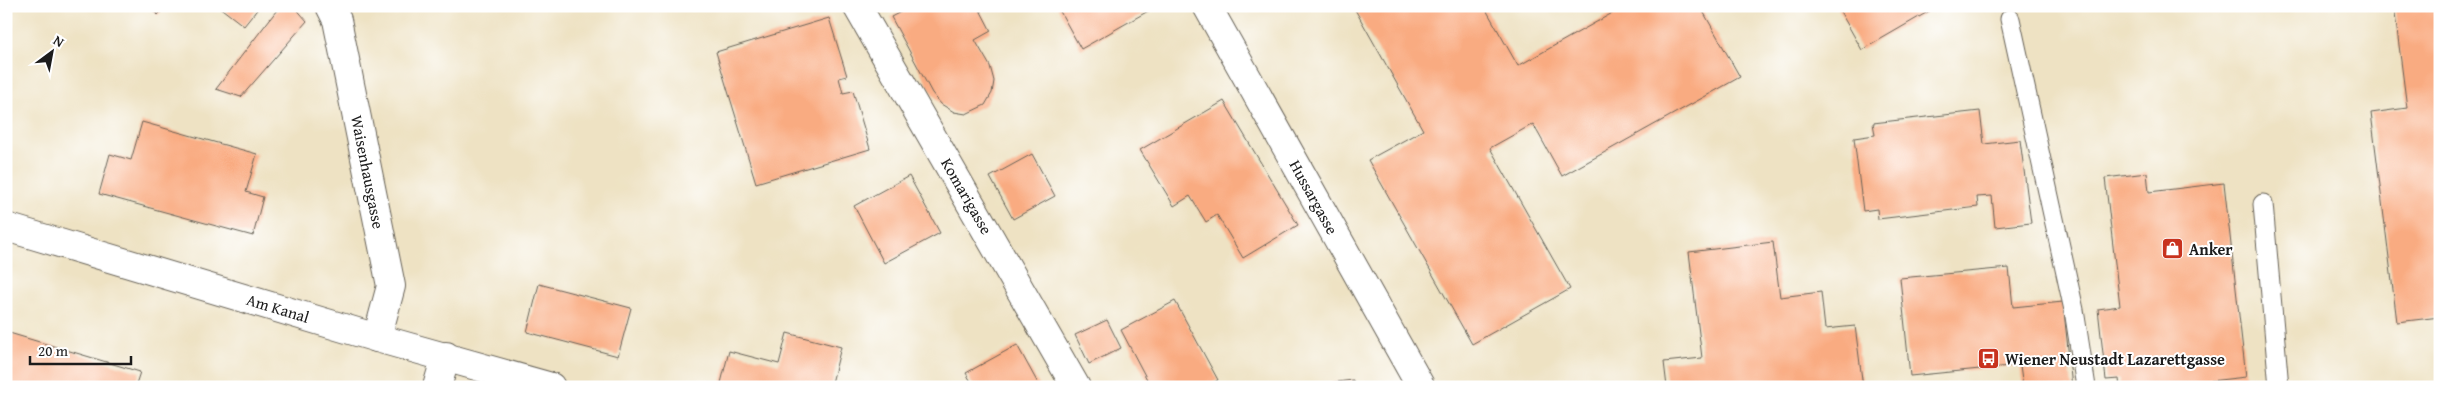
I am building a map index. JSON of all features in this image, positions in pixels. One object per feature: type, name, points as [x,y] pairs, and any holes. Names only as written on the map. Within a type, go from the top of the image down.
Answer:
[{"type":"street","name":"Waisenhausgasse","points":[[330,6],[337,20],[391,286],[377,338]]},
{"type":"street","name":"Komarigasse","points":[[857,6],[1076,387]]},
{"type":"street","name":"Hussargasse","points":[[1207,6],[1421,387]]},
{"type":"street","name":"Am Kanal","points":[[6,227],[377,338],[551,387]]},
{"type":"street","points":[[437,387],[446,356]]},
{"type":"lane","points":[[2010,19],[2074,310],[2086,387]]},
{"type":"lane","points":[[2263,204],[2279,387]]},
{"type":"building","points":[[147,6],[166,6],[158,15]]},
{"type":"building","points":[[218,6],[260,6],[244,26]]},
{"type":"building","points":[[280,6],[294,6],[307,21],[241,97],[216,89]]},
{"type":"building","points":[[912,6],[978,6],[991,31],[975,40],[990,66],[994,81],[992,93],[985,105],[966,114],[954,112],[941,104],[932,93],[891,17]]},
{"type":"building","points":[[1057,6],[1157,6],[1081,49]]},
{"type":"building","points":[[1353,6],[1484,6],[1518,66],[1625,6],[1700,6],[1740,77],[1562,176],[1533,124],[1490,148],[1570,289],[1472,344],[1368,160],[1423,130]]},
{"type":"building","points":[[1837,6],[1938,6],[1862,50]]},
{"type":"building","points":[[2394,6],[2440,6],[2440,317],[2397,322],[2371,113],[2407,108]]},
{"type":"building","points":[[829,18],[847,76],[839,78],[843,93],[853,91],[870,149],[756,183],[716,52]]},
{"type":"building","points":[[1224,101],[1298,225],[1243,258],[1217,215],[1206,222],[1190,196],[1174,206],[1140,150]]},
{"type":"building","points":[[1980,111],[1984,144],[2020,140],[2031,223],[1995,227],[1992,196],[1977,197],[1978,207],[1878,219],[1877,209],[1863,211],[1854,138],[1875,135],[1873,123]]},
{"type":"building","points":[[142,122],[257,154],[246,192],[263,197],[253,236],[99,194],[110,154],[131,160]]},
{"type":"building","points":[[1032,154],[1055,196],[1013,219],[990,177]]},
{"type":"building","name":"Anker","points":[[2147,173],[2149,192],[2224,183],[2246,377],[2201,382],[2201,387],[2120,387],[2119,379],[2106,380],[2098,309],[2120,306],[2105,178]]},
{"type":"building","points":[[909,176],[940,233],[884,263],[854,206]]},
{"type":"building","points":[[1773,242],[1780,297],[1821,292],[1825,329],[1855,326],[1863,387],[1835,387],[1834,384],[1815,387],[1667,387],[1664,362],[1702,358],[1689,252]]},
{"type":"building","points":[[2009,268],[2013,307],[2063,302],[2072,387],[2023,387],[2020,365],[1910,376],[1900,278]]},
{"type":"building","points":[[539,284],[631,308],[618,356],[527,332]]},
{"type":"building","points":[[1175,301],[1218,380],[1205,387],[1151,387],[1121,330]]},
{"type":"building","points":[[1107,320],[1121,348],[1089,364],[1075,335]]},
{"type":"building","points":[[6,332],[140,372],[135,387],[6,387]]},
{"type":"building","points":[[787,333],[841,347],[831,387],[720,387],[729,351],[779,364]]},
{"type":"building","points":[[1017,345],[1040,387],[974,387],[966,373]]},
{"type":"building","points":[[1353,380],[1353,387],[1305,387],[1305,386]]},
{"type":"place","name":"Anker","points":[[2173,249]]},
{"type":"place","name":"Wiener Neustadt Lazarettgasse","points":[[1989,359]]}]
